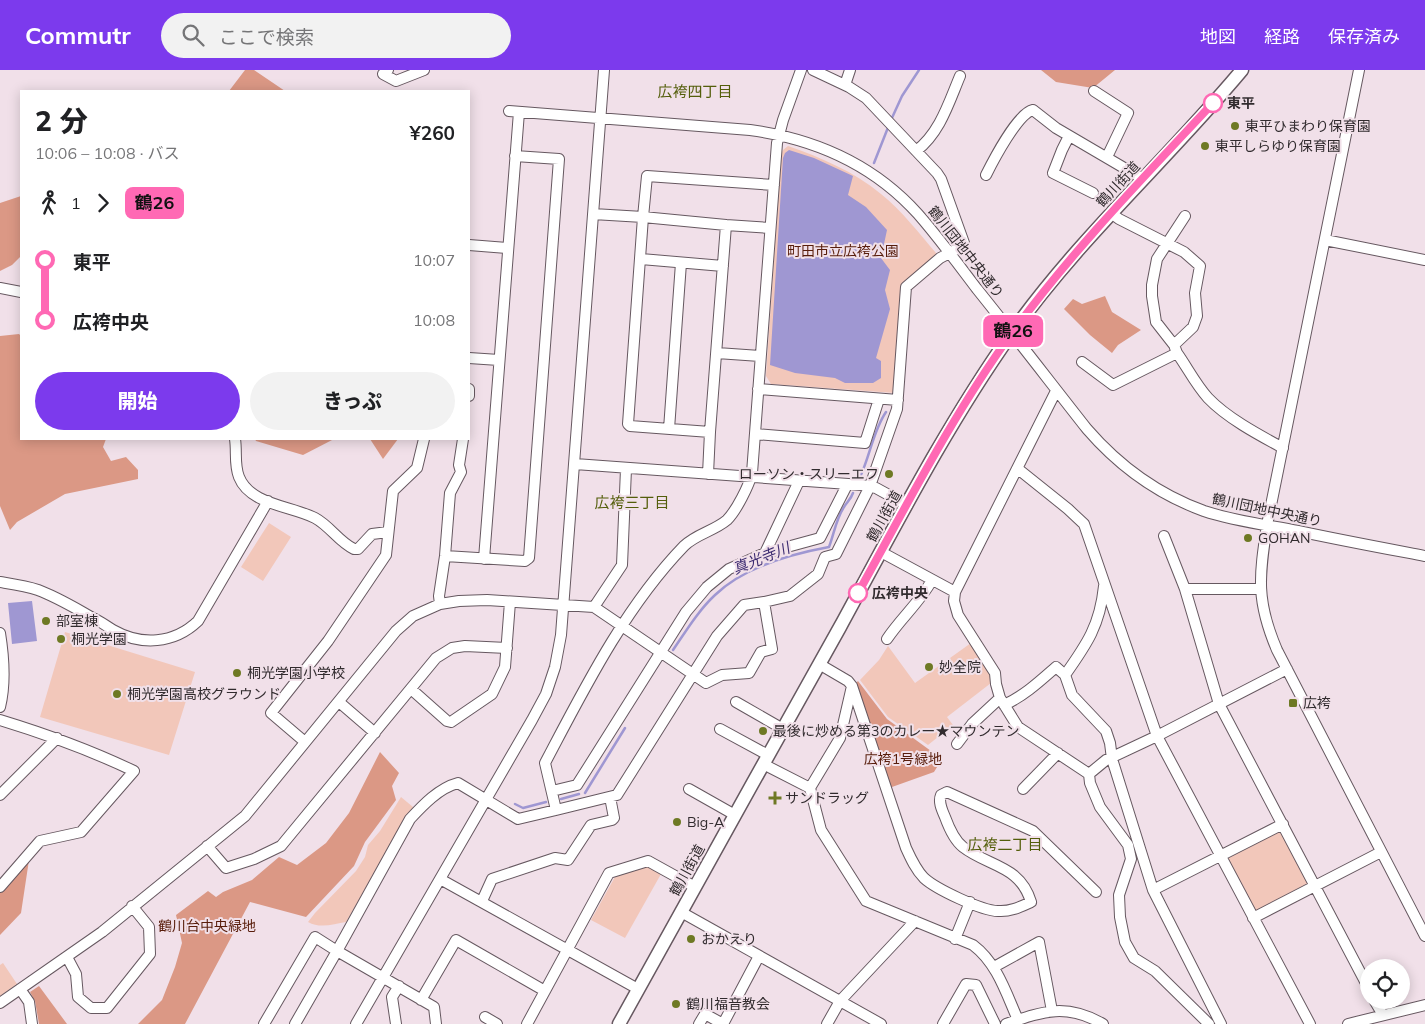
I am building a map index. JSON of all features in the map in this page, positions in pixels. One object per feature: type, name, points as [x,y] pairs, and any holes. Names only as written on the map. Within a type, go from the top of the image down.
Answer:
[{"type":"main road","name":"鶴川街道","points":[[619,1024],[907,505],[967,401],[1012,333],[1052,281],[1242,70]]},
{"type":"street","points":[[384,71],[396,81],[424,70]]},
{"type":"street","points":[[356,1024],[546,694],[555,667],[561,635],[604,70]]},
{"type":"street","points":[[556,810],[544,763],[583,692],[646,590],[686,544],[726,520],[734,511],[751,478],[779,134],[801,70]]},
{"type":"street","points":[[295,1024],[410,819],[421,808],[448,786],[458,783],[518,819],[617,795],[717,636],[744,605],[790,596],[818,574],[825,556],[836,554],[870,486],[897,409],[906,288],[940,258],[964,245],[964,238],[941,179],[916,151],[866,98],[845,85],[812,70]]},
{"type":"street","points":[[845,85],[850,70]]},
{"type":"street","points":[[1359,70],[1267,525],[1260,589],[1264,617],[1286,669],[1425,936]]},
{"type":"street","points":[[916,151],[930,139],[938,127],[960,76]]},
{"type":"street","points":[[1094,91],[1128,113],[1107,157]]},
{"type":"street","points":[[986,175],[1007,136],[1030,110],[1036,111],[1056,128],[1143,179]]},
{"type":"street","name":"鶴川団地中央通り","points":[[515,156],[514,112],[750,130],[779,134],[821,146],[871,173],[907,202],[926,223],[1056,391],[1105,450],[1120,464],[1148,484],[1178,500],[1206,511],[1425,556]]},
{"type":"street","points":[[1070,136],[1053,173],[1093,194]]},
{"type":"street","points":[[445,556],[484,559],[528,560],[537,468],[559,159],[515,156],[484,559]]},
{"type":"street","points":[[710,432],[630,426],[628,424],[647,176],[774,185]]},
{"type":"street","points":[[1082,362],[1113,385],[1176,349],[1193,327],[1197,316],[1195,293],[1200,266],[1184,252],[1119,219],[1112,213]]},
{"type":"street","points":[[593,214],[770,228]]},
{"type":"street","points":[[1185,216],[1157,259],[1152,296],[1156,322],[1208,398],[1260,436],[1283,448]]},
{"type":"street","points":[[708,474],[726,225]]},
{"type":"street","points":[[1325,240],[1425,260]]},
{"type":"street","points":[[470,245],[507,248]]},
{"type":"street","points":[[641,259],[723,266]]},
{"type":"street","points":[[669,429],[681,263]]},
{"type":"street","points":[[0,288],[20,292]]},
{"type":"street","points":[[717,353],[760,356]]},
{"type":"street","points":[[470,358],[499,360]]},
{"type":"street","points":[[758,389],[898,400]]},
{"type":"street","points":[[1056,391],[955,592],[954,601],[958,615],[995,673],[996,684],[1002,702],[1018,727],[1089,774],[1090,783],[1100,807],[1128,845],[1131,859],[1119,896],[1120,917],[1125,942],[1134,958],[1155,971],[1209,1024]]},
{"type":"street","points":[[755,434],[865,443],[879,399]]},
{"type":"street","points":[[235,440],[236,466],[239,478],[252,492],[268,501],[313,517],[327,525],[354,549],[358,549],[372,534],[388,532]]},
{"type":"street","points":[[305,742],[271,713],[328,641],[386,555],[393,492],[418,468],[424,440]]},
{"type":"street","points":[[440,604],[439,596],[445,556],[450,493],[461,472],[459,465],[463,440]]},
{"type":"street","points":[[575,464],[870,486],[907,505]]},
{"type":"street","points":[[594,607],[622,565],[626,468]]},
{"type":"street","points":[[1018,469],[1084,524],[1158,736],[1310,1024]]},
{"type":"street","points":[[766,553],[799,481]]},
{"type":"street","points":[[552,791],[577,785],[686,612],[707,588],[729,569],[766,553],[820,538],[847,485]]},
{"type":"street","points":[[0,582],[37,590],[68,604],[114,631],[130,637],[152,642],[174,637],[191,628],[198,621],[268,501]]},
{"type":"street","points":[[1164,536],[1185,589],[1218,704],[1360,972]]},
{"type":"street","points":[[881,552],[955,592]]},
{"type":"street","points":[[887,640],[897,624],[925,592],[932,580]]},
{"type":"street","points":[[1065,675],[1086,646],[1095,627],[1102,608],[1104,583]]},
{"type":"street","points":[[1185,589],[1260,589]]},
{"type":"street","points":[[0,1004],[102,932],[245,816],[396,631],[413,616],[440,604],[459,601],[594,607],[706,683],[722,676],[749,674],[761,652],[772,650],[764,602]]},
{"type":"street","points":[[411,689],[447,721],[451,722],[492,694],[505,667],[508,648],[510,602]]},
{"type":"street","points":[[0,633],[4,676],[0,707]]},
{"type":"street","points":[[207,846],[226,868],[254,859],[282,846],[436,658],[452,648],[465,646],[508,648]]},
{"type":"street","points":[[819,664],[848,681],[852,686],[906,848],[924,878],[936,886],[986,910],[1013,910],[1031,902],[1021,881],[1005,868],[963,846],[951,832],[939,802],[940,795],[947,792],[1033,831],[1096,892]]},
{"type":"street","points":[[957,744],[972,724],[1002,702],[1014,701],[1056,667],[1065,675],[1072,695],[1106,731],[1110,742],[1112,759],[1153,890],[1221,1024]]},
{"type":"street","points":[[1089,774],[1106,760],[1112,759],[1158,736],[1286,669]]},
{"type":"street","points":[[810,788],[840,738],[852,686]]},
{"type":"street","points":[[339,702],[375,733]]},
{"type":"street","points":[[738,707],[783,728]]},
{"type":"street","points":[[0,720],[57,738],[103,756],[134,771],[81,832],[40,842],[0,887]]},
{"type":"street","points":[[720,729],[810,788],[821,830],[866,901],[973,945],[984,954],[994,967],[1018,1020]]},
{"type":"street","points":[[0,795],[57,738]]},
{"type":"street","points":[[1023,789],[1058,753]]},
{"type":"street","points":[[689,789],[735,815]]},
{"type":"street","points":[[482,901],[492,878],[555,858],[568,860],[590,824],[614,818],[610,797]]},
{"type":"street","points":[[1153,890],[1283,824]]},
{"type":"street","points":[[1253,918],[1381,852]]},
{"type":"street","points":[[527,1024],[609,873],[648,861],[695,886]]},
{"type":"street","points":[[440,879],[638,989]]},
{"type":"street","points":[[955,939],[970,902]]},
{"type":"street","points":[[67,957],[76,974],[78,997],[91,1008],[107,1008],[150,954],[149,927],[132,906]]},
{"type":"street","points":[[681,912],[881,1024]]},
{"type":"street","points":[[827,1024],[840,1001],[915,920]]},
{"type":"street","points":[[264,1024],[315,937],[434,1007],[436,1024]]},
{"type":"street","points":[[421,1000],[456,940],[545,991]]},
{"type":"street","points":[[994,967],[1039,942],[1052,1011]]},
{"type":"street","points":[[700,1024],[705,1014],[723,1024],[760,956]]},
{"type":"street","points":[[943,1024],[966,984],[976,985],[996,1024]]},
{"type":"street","points":[[396,1024],[392,998],[398,986]]},
{"type":"street","points":[[20,989],[29,1002],[32,1024]]},
{"type":"street","points":[[1348,1024],[1425,1005]]},
{"type":"street","points":[[1379,1009],[1383,1015]]},
{"type":"street","points":[[1006,1024],[1052,1011],[1071,1011],[1088,1016],[1103,1024]]},
{"type":"street","points":[[485,1017],[497,1024]]},
{"type":"green space","points":[[245,70],[254,70],[284,90],[230,90]]},
{"type":"green space","points":[[1041,70],[1115,70],[1093,88],[1056,82]]},
{"type":"green space","name":"町田市立広袴公園","points":[[788,146],[813,155],[859,178],[896,208],[936,253],[935,258],[902,284],[895,393],[771,384],[766,376],[781,154]]},
{"type":"green space","points":[[20,196],[20,257],[12,265],[0,271],[0,203]]},
{"type":"green space","points":[[1105,296],[1112,312],[1141,330],[1118,345],[1112,353],[1090,335],[1064,309],[1073,299],[1082,304]]},
{"type":"green space","points":[[20,335],[20,440],[106,440],[103,447],[111,461],[126,457],[138,470],[138,479],[65,494],[17,522],[10,530],[0,506],[0,336]]},
{"type":"green space","points":[[256,440],[332,440],[303,455]]},
{"type":"green space","points":[[371,440],[397,440],[383,459]]},
{"type":"green space","points":[[269,523],[291,537],[263,581],[241,567]]},
{"type":"green space","name":"桐光学園高校グラウンド","points":[[65,632],[195,672],[169,755],[40,717]]},
{"type":"green space","points":[[971,643],[991,675],[991,683],[947,717],[953,725],[928,745],[888,717],[860,680],[879,660],[888,646],[915,683]]},
{"type":"green space","name":"広袴1号緑地","points":[[858,681],[887,719],[942,759],[934,772],[892,787],[888,785],[855,684]]},
{"type":"green space","name":"鶴川台中央緑地","points":[[380,752],[399,773],[392,786],[396,800],[365,842],[354,866],[306,917],[250,902],[185,1024],[138,1024],[162,1000],[175,967],[182,943],[176,915],[208,891],[216,897],[223,892],[252,880],[279,857],[297,865],[326,843],[349,813]]},
{"type":"green space","points":[[401,797],[413,807],[346,922],[322,926],[308,922],[356,871],[365,857],[368,845],[380,831]]},
{"type":"green space","points":[[1282,827],[1311,885],[1254,916],[1223,855]]},
{"type":"green space","points":[[29,860],[21,913],[0,935],[0,893]]},
{"type":"green space","points":[[647,866],[661,874],[625,938],[591,920],[616,875]]},
{"type":"green space","points":[[3,963],[17,984],[0,996],[0,965]]},
{"type":"green space","points":[[39,986],[67,1024],[39,1024],[35,1001],[30,992]]},
{"type":"shaded area","name":"町田市立広袴公園","points":[[789,150],[814,158],[853,176],[848,195],[866,207],[887,230],[881,258],[890,270],[885,290],[890,309],[876,358],[881,361],[881,378],[873,383],[845,383],[835,378],[795,373],[770,365],[783,158]]},
{"type":"shaded area","points":[[32,601],[37,641],[12,644],[8,603]]},
{"type":"waterway","name":"真光寺川","points":[[891,120],[902,96],[919,70]]},
{"type":"waterway","name":"真光寺川","points":[[874,163],[889,125]]},
{"type":"waterway","name":"真光寺川","points":[[860,477],[878,427],[886,412]]},
{"type":"waterway","name":"真光寺川","points":[[673,650],[692,621],[715,595],[727,585],[754,569],[769,563],[829,547],[839,516],[853,493]]},
{"type":"waterway","name":"真光寺川","points":[[585,793],[625,728]]},
{"type":"waterway","name":"真光寺川","points":[[561,799],[579,794]]},
{"type":"waterway","name":"真光寺川","points":[[515,804],[523,808],[546,802]]},
{"type":"bus line","name":"鶴26","points":[[858,593],[938,449],[1012,333],[1052,281],[1097,229],[1213,103]]},
{"type":"place","name":"東平","points":[[1213,103]]},
{"type":"place","name":"東平ひまわり保育園","points":[[1235,126]]},
{"type":"place","name":"東平しらゆり保育園","points":[[1205,146]]},
{"type":"place","name":"ローソン・スリーエフ","points":[[889,474]]},
{"type":"place","name":"GOHAN","points":[[1248,538]]},
{"type":"place","name":"広袴中央","points":[[858,593]]},
{"type":"place","name":"部室棟","points":[[46,621]]},
{"type":"place","name":"桐光学園","points":[[61,639]]},
{"type":"place","name":"妙全院","points":[[929,667]]},
{"type":"place","name":"桐光学園小学校","points":[[237,673]]},
{"type":"place","name":"桐光学園高校グラウンド","points":[[117,694]]},
{"type":"place","name":"広袴","points":[[1293,703]]},
{"type":"place","name":"最後に炒める第3のカレー★マウンテン","points":[[763,731]]},
{"type":"place","name":"サンドラッグ","points":[[775,798]]},
{"type":"place","name":"Big-A","points":[[677,822]]},
{"type":"place","name":"おかえり","points":[[691,939]]},
{"type":"place","name":"鶴川福音教会","points":[[676,1004]]},
{"type":"district","name":"広袴四丁目","points":[[695,91]]},
{"type":"district","name":"広袴三丁目","points":[[632,502]]},
{"type":"district","name":"広袴二丁目","points":[[1005,844]]}]
